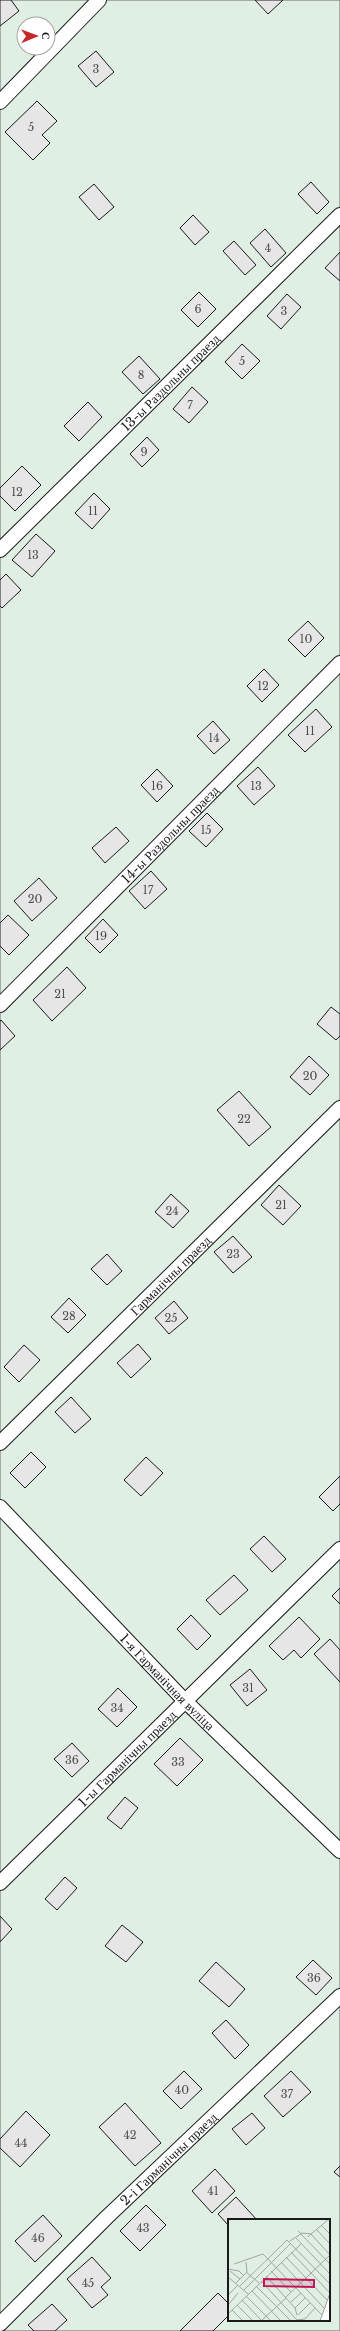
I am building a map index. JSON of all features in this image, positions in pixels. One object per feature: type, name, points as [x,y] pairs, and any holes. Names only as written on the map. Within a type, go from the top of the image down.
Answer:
[{"type":"lane","points":[[0,102],[99,0]]},
{"type":"lane","name":"13-ы Раздольны праезд","points":[[0,550],[340,215]]},
{"type":"lane","name":"14-ы Раздольны праезд","points":[[0,1005],[340,663]]},
{"type":"lane","name":"Гарманічны праезд","points":[[0,1443],[340,1108]]},
{"type":"lane","name":"1-я Гарманічная вуліца","points":[[0,1507],[184,1700],[340,1851]]},
{"type":"lane","name":"1-ы Гарманічны праезд","points":[[0,1883],[184,1700],[340,1549]]},
{"type":"lane","name":"2-і Гарманічны праезд","points":[[0,2324],[107,2216],[340,1996]]},
{"type":"green space","points":[[0,0],[340,0],[340,2331],[0,2331]]},
{"type":"building","points":[[0,0],[11,0],[19,11],[0,26]]},
{"type":"building","points":[[255,0],[283,0],[268,14]]},
{"type":"building","points":[[96,51],[114,72],[96,87],[78,66]]},
{"type":"building","points":[[37,101],[57,121],[42,135],[50,143],[33,160],[5,132]]},
{"type":"building","points":[[311,182],[329,202],[317,214],[298,194]]},
{"type":"building","points":[[94,184],[114,207],[99,220],[79,197]]},
{"type":"building","points":[[193,215],[209,232],[195,245],[180,228]]},
{"type":"building","points":[[265,229],[286,253],[271,267],[250,243]]},
{"type":"building","points":[[234,241],[256,265],[245,275],[223,251]]},
{"type":"building","points":[[340,252],[340,281],[325,268]]},
{"type":"building","points":[[199,292],[216,309],[198,327],[181,310]]},
{"type":"building","points":[[287,294],[301,307],[281,329],[267,316]]},
{"type":"building","points":[[242,344],[260,361],[242,379],[225,362]]},
{"type":"building","points":[[139,356],[160,379],[143,394],[122,372]]},
{"type":"building","points":[[192,387],[208,402],[189,423],[173,409]]},
{"type":"building","points":[[88,402],[102,417],[79,441],[64,426]]},
{"type":"building","points":[[147,437],[159,450],[142,467],[130,454]]},
{"type":"building","points":[[22,466],[41,485],[15,511],[0,496],[0,488]]},
{"type":"building","points":[[94,493],[110,509],[92,529],[75,513]]},
{"type":"building","points":[[36,534],[55,551],[32,577],[12,560]]},
{"type":"building","points":[[6,574],[21,590],[2,608],[0,606],[0,580]]},
{"type":"building","points":[[308,621],[324,638],[305,657],[288,640]]},
{"type":"building","points":[[264,669],[279,685],[262,702],[247,686]]},
{"type":"building","points":[[316,709],[332,727],[305,752],[288,735]]},
{"type":"building","points":[[213,721],[230,740],[214,754],[197,736]]},
{"type":"building","points":[[258,767],[275,786],[254,805],[237,786]]},
{"type":"building","points":[[157,769],[173,786],[157,802],[141,785]]},
{"type":"building","points":[[207,813],[223,829],[206,847],[189,831]]},
{"type":"building","points":[[116,827],[129,841],[105,863],[92,848]]},
{"type":"building","points":[[151,871],[167,889],[145,909],[129,891]]},
{"type":"building","points":[[39,878],[57,898],[32,921],[14,901]]},
{"type":"building","points":[[8,915],[29,935],[9,955],[0,946],[0,923]]},
{"type":"building","points":[[103,919],[118,935],[100,953],[85,938]]},
{"type":"building","points":[[67,967],[86,988],[52,1021],[33,1000]]},
{"type":"building","points":[[331,1007],[340,1014],[340,1036],[336,1040],[317,1024]]},
{"type":"building","points":[[1,1020],[15,1036],[0,1050],[0,1021]]},
{"type":"building","points":[[309,1056],[329,1075],[310,1095],[290,1077]]},
{"type":"building","points":[[239,1091],[271,1127],[249,1146],[217,1110]]},
{"type":"building","points":[[279,1185],[301,1206],[283,1225],[261,1205]]},
{"type":"building","points":[[171,1194],[189,1211],[173,1228],[155,1212]]},
{"type":"building","points":[[233,1236],[252,1257],[233,1273],[214,1252]]},
{"type":"building","points":[[107,1254],[122,1271],[107,1285],[91,1269]]},
{"type":"building","points":[[69,1298],[86,1315],[68,1333],[51,1317]]},
{"type":"building","points":[[174,1301],[188,1318],[169,1334],[155,1318]]},
{"type":"building","points":[[138,1344],[151,1359],[131,1378],[117,1363]]},
{"type":"building","points":[[24,1345],[40,1360],[19,1382],[4,1367]]},
{"type":"building","points":[[71,1397],[91,1419],[75,1433],[55,1412]]},
{"type":"building","points":[[31,1452],[46,1467],[25,1488],[10,1473]]},
{"type":"building","points":[[146,1457],[163,1473],[141,1496],[124,1480]]},
{"type":"building","points":[[340,1476],[340,1504],[333,1511],[319,1497]]},
{"type":"building","points":[[264,1536],[286,1559],[272,1572],[250,1549]]},
{"type":"building","points":[[234,1575],[248,1590],[220,1615],[206,1600]]},
{"type":"building","points":[[340,1588],[340,1604],[332,1596]]},
{"type":"building","points":[[191,1615],[211,1636],[197,1650],[177,1629]]},
{"type":"building","points":[[299,1617],[320,1639],[301,1658],[294,1650],[283,1660],[269,1646]]},
{"type":"building","points":[[330,1639],[340,1650],[340,1682],[314,1654]]},
{"type":"building","points":[[250,1669],[267,1690],[247,1706],[230,1685]]},
{"type":"building","points":[[118,1688],[137,1707],[117,1727],[98,1709]]},
{"type":"building","points":[[180,1738],[203,1760],[177,1786],[154,1764]]},
{"type":"building","points":[[72,1743],[89,1761],[72,1777],[54,1759]]},
{"type":"building","points":[[125,1797],[138,1808],[121,1829],[107,1818]]},
{"type":"building","points":[[65,1877],[77,1888],[57,1910],[45,1899]]},
{"type":"building","points":[[0,1916],[12,1929],[0,1942]]},
{"type":"building","points":[[122,1925],[143,1942],[126,1962],[105,1946]]},
{"type":"building","points":[[313,1960],[332,1978],[316,1995],[296,1977]]},
{"type":"building","points":[[216,1962],[245,1989],[229,2007],[199,1981]]},
{"type":"building","points":[[226,2020],[249,2045],[235,2059],[212,2033]]},
{"type":"building","points":[[184,2071],[202,2089],[181,2109],[163,2091]]},
{"type":"building","points":[[291,2071],[311,2092],[283,2117],[264,2096]]},
{"type":"building","points":[[125,2103],[161,2143],[135,2166],[99,2127]]},
{"type":"building","points":[[26,2111],[50,2135],[20,2167],[0,2148],[0,2139]]},
{"type":"building","points":[[252,2113],[265,2128],[246,2145],[232,2129]]},
{"type":"building","points":[[340,2166],[340,2177],[334,2172]]},
{"type":"building","points":[[215,2169],[235,2191],[212,2213],[192,2191]]},
{"type":"building","points":[[236,2197],[256,2219],[228,2219],[228,2225],[218,2214]]},
{"type":"building","points":[[146,2205],[166,2225],[140,2251],[120,2231]]},
{"type":"building","points":[[43,2215],[62,2236],[35,2262],[15,2241]]},
{"type":"building","points":[[92,2257],[111,2278],[101,2287],[108,2295],[92,2308],[67,2279]]},
{"type":"building","points":[[218,2293],[228,2303],[228,2316],[213,2331],[180,2331]]},
{"type":"building","points":[[52,2304],[67,2320],[55,2331],[34,2331],[28,2325]]}]
